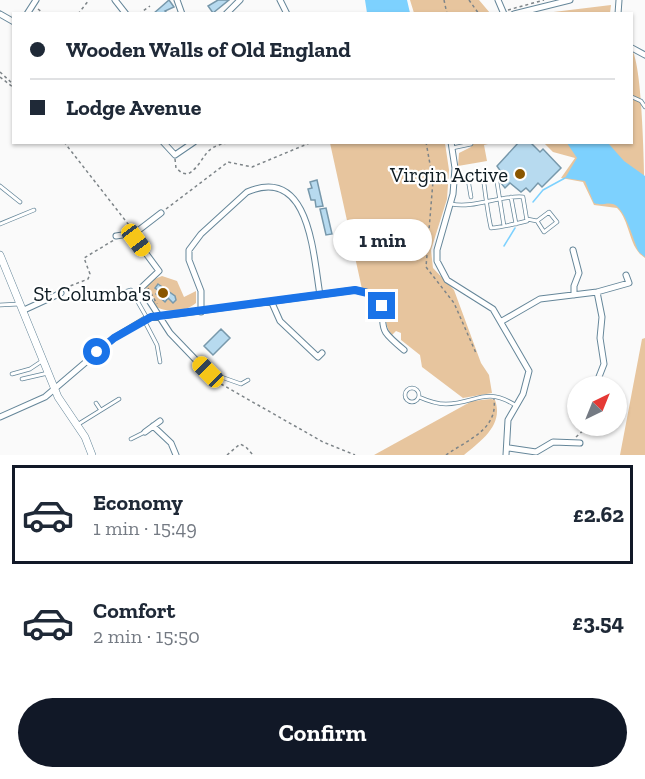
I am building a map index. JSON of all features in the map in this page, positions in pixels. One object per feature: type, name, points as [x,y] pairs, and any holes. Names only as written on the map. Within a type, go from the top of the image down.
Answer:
[{"type":"street","points":[[115,0],[124,12]]},
{"type":"street","points":[[228,12],[240,0]]},
{"type":"street","points":[[498,0],[504,12]]},
{"type":"street","points":[[522,12],[570,0]]},
{"type":"street","points":[[165,144],[175,155],[191,144]]},
{"type":"street","points":[[452,145],[455,181],[452,204],[437,250],[436,261],[440,270],[458,288],[484,301],[501,321],[530,371],[523,394],[508,420],[509,448],[506,455]]},
{"type":"street","points":[[201,312],[201,291],[189,260],[189,250],[201,234],[247,192],[256,188],[277,188],[297,199],[304,217],[320,295]]},
{"type":"street","points":[[116,236],[135,233],[161,213]]},
{"type":"street","points":[[135,233],[136,240],[159,271],[141,288],[170,333],[217,382]]},
{"type":"street","points":[[573,250],[579,273],[574,295]]},
{"type":"street","points":[[0,255],[3,270],[22,306],[42,361],[92,455]]},
{"type":"street","points":[[501,321],[540,299],[597,292],[629,283],[626,275]]},
{"type":"street","points":[[0,417],[34,403],[55,389],[114,338],[145,319],[159,316],[272,303],[355,290],[376,295],[382,306],[381,320],[384,333],[404,350]]},
{"type":"street","points":[[597,292],[602,317],[600,338],[604,364],[599,376]]},
{"type":"street","points":[[22,306],[58,295],[59,304]]},
{"type":"street","points":[[272,303],[280,321],[318,357],[322,353]]},
{"type":"street","points":[[145,432],[160,421]]},
{"type":"street","points":[[153,426],[171,443],[176,455]]},
{"type":"street","points":[[509,448],[536,452],[553,442],[580,443]]},
{"type":"lane","points":[[633,97],[641,101],[645,107]]},
{"type":"lane","points":[[452,145],[471,144]]},
{"type":"lane","points":[[483,175],[491,228],[516,224],[527,219],[537,221],[544,232],[556,222],[549,212],[537,221]]},
{"type":"lane","points":[[471,197],[468,179],[483,175],[496,176],[504,226]]},
{"type":"lane","points":[[0,186],[20,202]]},
{"type":"lane","points":[[452,204],[523,197],[527,219]]},
{"type":"lane","points":[[512,198],[516,224]]},
{"type":"lane","points":[[0,224],[34,210]]},
{"type":"lane","points":[[124,292],[130,290],[145,319],[157,345],[160,362]]},
{"type":"lane","points":[[0,304],[22,306]]},
{"type":"lane","points":[[12,374],[30,369],[42,361]]},
{"type":"lane","points":[[208,372],[241,384],[248,380]]},
{"type":"lane","points":[[22,379],[48,373]]},
{"type":"lane","points":[[419,397],[410,402],[406,395],[413,389],[417,391],[419,397],[434,403],[449,405],[493,396],[515,405]]},
{"type":"lane","points":[[77,425],[119,399]]},
{"type":"lane","points":[[96,403],[100,409]]},
{"type":"lane","points":[[131,439],[145,432]]},
{"type":"path","points":[[80,12],[89,0]]},
{"type":"path","points":[[504,12],[544,0]]},
{"type":"path","points":[[142,12],[150,6]]},
{"type":"path","points":[[0,72],[12,85]]},
{"type":"path","points":[[66,144],[135,233]]},
{"type":"path","points":[[175,155],[176,168],[188,174],[198,165],[210,148],[224,144]]},
{"type":"path","points":[[161,213],[228,162],[252,167],[307,144]]},
{"type":"path","points":[[426,144],[433,180],[432,197]]},
{"type":"path","points":[[58,295],[63,290],[88,279],[90,274],[84,258],[111,244],[116,236]]},
{"type":"path","points":[[217,382],[323,442],[355,455]]},
{"type":"path","points":[[446,455],[488,426],[493,418],[493,396]]},
{"type":"path","points":[[567,443],[576,436]]},
{"type":"path","points":[[227,455],[240,444],[253,455]]},
{"type":"shaded area","points":[[410,0],[479,0],[489,12],[414,12]]},
{"type":"shaded area","points":[[611,5],[610,12],[553,12]]},
{"type":"shaded area","points":[[633,53],[640,86],[642,116],[645,258],[635,248],[625,220],[617,208],[594,205],[583,182],[561,178],[575,158],[553,152],[545,144],[633,144]]},
{"type":"shaded area","points":[[330,144],[445,144],[449,170],[447,199],[431,250],[433,268],[454,290],[481,363],[489,375],[492,393],[463,398],[422,367],[420,355],[401,340],[401,333],[396,331],[392,335],[388,328],[384,299],[373,290],[362,289]]},
{"type":"shaded area","points":[[470,144],[488,144],[484,145],[487,161],[458,166],[459,153],[471,147]]},
{"type":"shaded area","points":[[162,276],[177,281],[184,297],[196,291],[196,303],[186,309],[174,311],[152,304],[155,299],[145,288],[150,281]]},
{"type":"shaded area","points":[[645,338],[645,455],[620,455],[624,436],[627,436],[627,418],[642,339]]},
{"type":"shaded area","points":[[495,400],[497,409],[494,425],[484,438],[464,455],[374,455],[472,401]]},
{"type":"water","points":[[365,0],[407,0],[410,12],[367,12]]},
{"type":"water","points":[[568,144],[609,144],[624,161],[645,176],[645,257],[639,252],[618,207],[613,204],[594,203],[585,181],[565,178],[577,158]]},
{"type":"building","points":[[169,0],[174,7],[166,12],[155,12]]},
{"type":"building","points":[[218,0],[229,0],[214,12],[208,6]]},
{"type":"building","points":[[517,144],[532,144],[540,152],[543,149],[561,168],[542,187],[538,183],[530,192],[526,188],[521,192],[510,183],[505,188],[501,183],[505,178],[497,166]]},
{"type":"building","points":[[317,180],[323,206],[316,207],[315,200],[311,200],[308,189],[312,188],[310,182]]},
{"type":"building","points":[[326,208],[332,234],[326,235],[320,209]]},
{"type":"building","name":"St Columba's","points":[[158,284],[175,296],[176,300],[173,303],[168,298],[165,302],[156,294],[159,291],[155,288]]},
{"type":"building","points":[[221,329],[230,338],[213,355],[204,346]]},
{"type":"waterway","points":[[533,202],[543,190],[565,178]]},
{"type":"waterway","points":[[504,246],[515,228]]},
{"type":"place","name":"Virgin Active","points":[[520,174]]},
{"type":"place","name":"St Columba's","points":[[163,293]]},
{"type":"route","points":[[97,352],[114,338],[151,317],[272,303],[355,290],[376,295],[382,306]]}]
